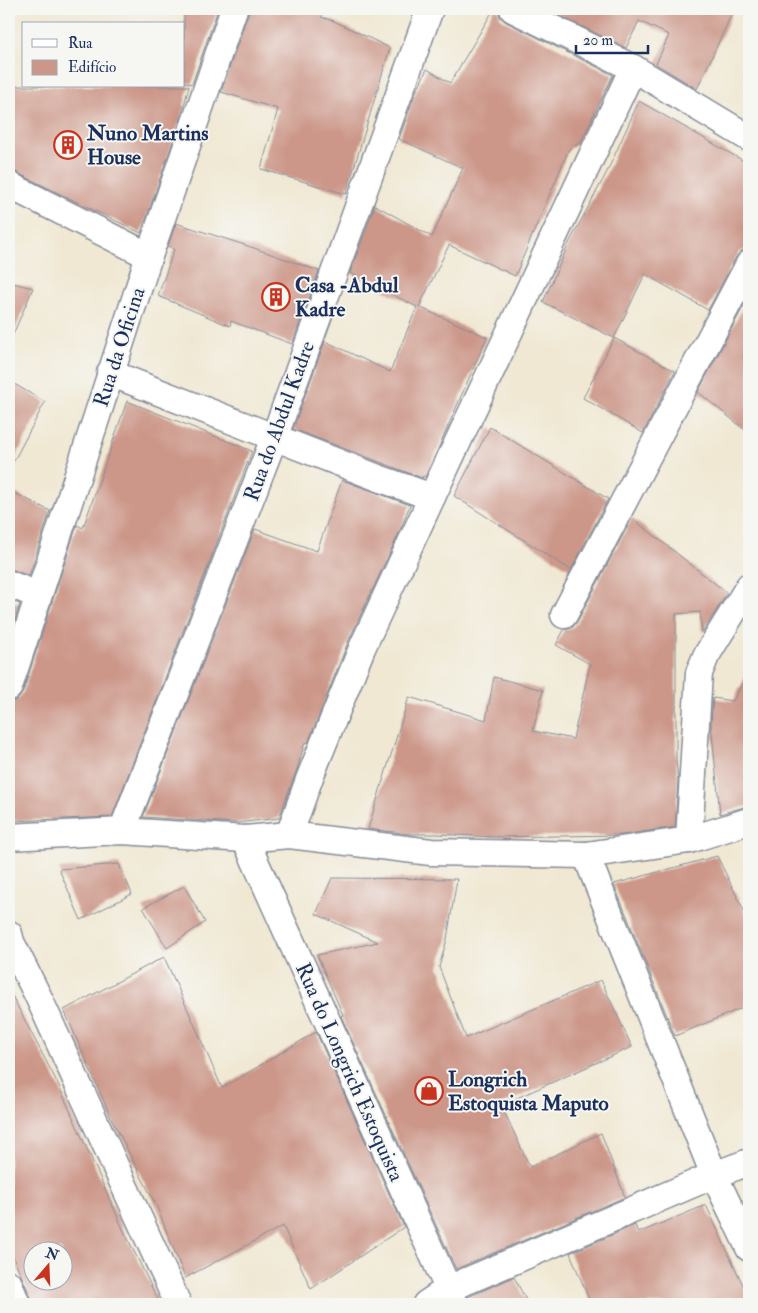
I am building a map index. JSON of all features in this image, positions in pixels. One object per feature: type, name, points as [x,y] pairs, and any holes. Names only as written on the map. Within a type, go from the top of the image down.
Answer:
[{"type":"street","name":"Rua da Oficina","points":[[9,687],[148,256],[234,9]]},
{"type":"street","name":"Rua do Abdul Kadre","points":[[122,831],[274,438],[430,9]]},
{"type":"street","points":[[513,9],[634,68],[749,138]]},
{"type":"street","points":[[289,835],[310,777],[362,648],[634,68]]},
{"type":"street","points":[[9,186],[148,256]]},
{"type":"street","points":[[564,615],[749,264]]},
{"type":"street","points":[[110,373],[381,479],[432,496]]},
{"type":"street","points":[[9,584],[38,595]]},
{"type":"street","points":[[690,840],[699,673],[712,644],[749,586]]},
{"type":"street","points":[[9,837],[122,831],[244,839],[289,835],[430,852],[586,855],[690,840],[749,821]]},
{"type":"street","name":"Rua do Longrich Estoquista","points":[[244,839],[452,1297]]},
{"type":"street","points":[[586,855],[714,1175],[749,1248]]},
{"type":"street","points":[[9,934],[11,942],[38,996],[178,1304]]},
{"type":"street","points":[[426,1304],[452,1297],[714,1175],[749,1162]]},
{"type":"street","points":[[9,1284],[17,1304]]},
{"type":"building","points":[[184,9],[218,9],[192,84],[185,82]]},
{"type":"building","points":[[249,9],[325,9],[321,17],[334,21],[390,48],[346,194],[261,169],[278,109],[221,92]]},
{"type":"building","points":[[494,9],[498,9],[500,17],[506,22],[613,75],[580,143],[569,149],[515,276],[449,245],[419,307],[487,337],[438,449],[425,477],[423,476],[422,478],[293,429],[325,341],[390,372],[417,307],[350,273],[375,205],[432,237],[463,168],[399,139],[415,94],[427,69],[450,83]]},
{"type":"building","points":[[546,9],[734,9],[697,89],[656,64],[669,35],[639,21],[626,48]]},
{"type":"building","name":"Nuno Martins House","points":[[9,86],[22,86],[22,88],[185,88],[185,86],[189,86],[180,121],[141,233],[9,169]]},
{"type":"building","points":[[639,101],[749,164],[749,249],[741,251],[736,257],[708,310],[645,274],[614,338],[543,302],[570,241],[607,172]]},
{"type":"building","points":[[176,223],[319,271],[292,344],[231,321],[230,326],[158,296],[174,249],[168,246]]},
{"type":"building","points":[[9,282],[33,288],[9,344]]},
{"type":"building","points":[[749,296],[749,433],[698,392]]},
{"type":"building","points":[[614,338],[675,371],[643,433],[583,398]]},
{"type":"building","points":[[9,381],[45,402],[9,470]]},
{"type":"building","points":[[127,401],[252,451],[112,817],[9,821],[9,702],[19,698],[23,692],[77,525],[83,528]]},
{"type":"building","points":[[490,427],[608,499],[571,570],[454,496]]},
{"type":"building","points":[[342,480],[410,505],[399,533],[348,642],[308,743],[305,742],[279,818],[237,823],[143,817],[255,529],[317,551]]},
{"type":"building","points":[[9,490],[50,511],[29,576],[9,569]]},
{"type":"building","points":[[632,518],[727,593],[702,633],[700,612],[676,614],[676,761],[678,780],[675,827],[622,835],[492,837],[410,834],[368,829],[409,697],[486,720],[494,677],[543,690],[533,731],[573,739],[590,664],[556,645],[564,630],[572,628],[577,622]]},
{"type":"building","points":[[9,600],[20,604],[9,639]]},
{"type":"building","points":[[749,670],[749,806],[720,814],[711,723],[713,698],[733,701]]},
{"type":"building","points":[[717,856],[749,921],[749,1005],[675,1036],[614,884]]},
{"type":"building","points":[[119,864],[132,894],[81,920],[59,869]]},
{"type":"building","points":[[332,878],[457,879],[447,939],[439,967],[466,1038],[601,980],[632,1047],[501,1105],[530,1167],[601,1133],[625,1197],[456,1269],[341,1016],[343,1015],[317,955],[378,942],[316,914]]},
{"type":"building","points":[[184,886],[205,922],[167,948],[143,908]]},
{"type":"building","points":[[164,957],[222,1088],[316,1032],[404,1227],[311,1289],[283,1226],[185,1278],[157,1207],[112,1120],[64,1010]]},
{"type":"building","points":[[9,990],[58,1084],[123,1229],[160,1304],[34,1304],[28,1290],[72,1290],[72,1240],[22,1240],[22,1277],[9,1248]]},
{"type":"building","points":[[706,1205],[749,1298],[749,1304],[591,1304],[570,1253],[635,1225],[638,1233]]},
{"type":"building","points":[[514,1277],[528,1304],[470,1304],[468,1297]]},
{"type":"place","name":"Nuno Martins House","points":[[68,145]]},
{"type":"place","name":"Casa -Abdul Kadre","points":[[276,297]]},
{"type":"place","name":"Longrich Estoquista Maputo","points":[[429,1091]]}]
